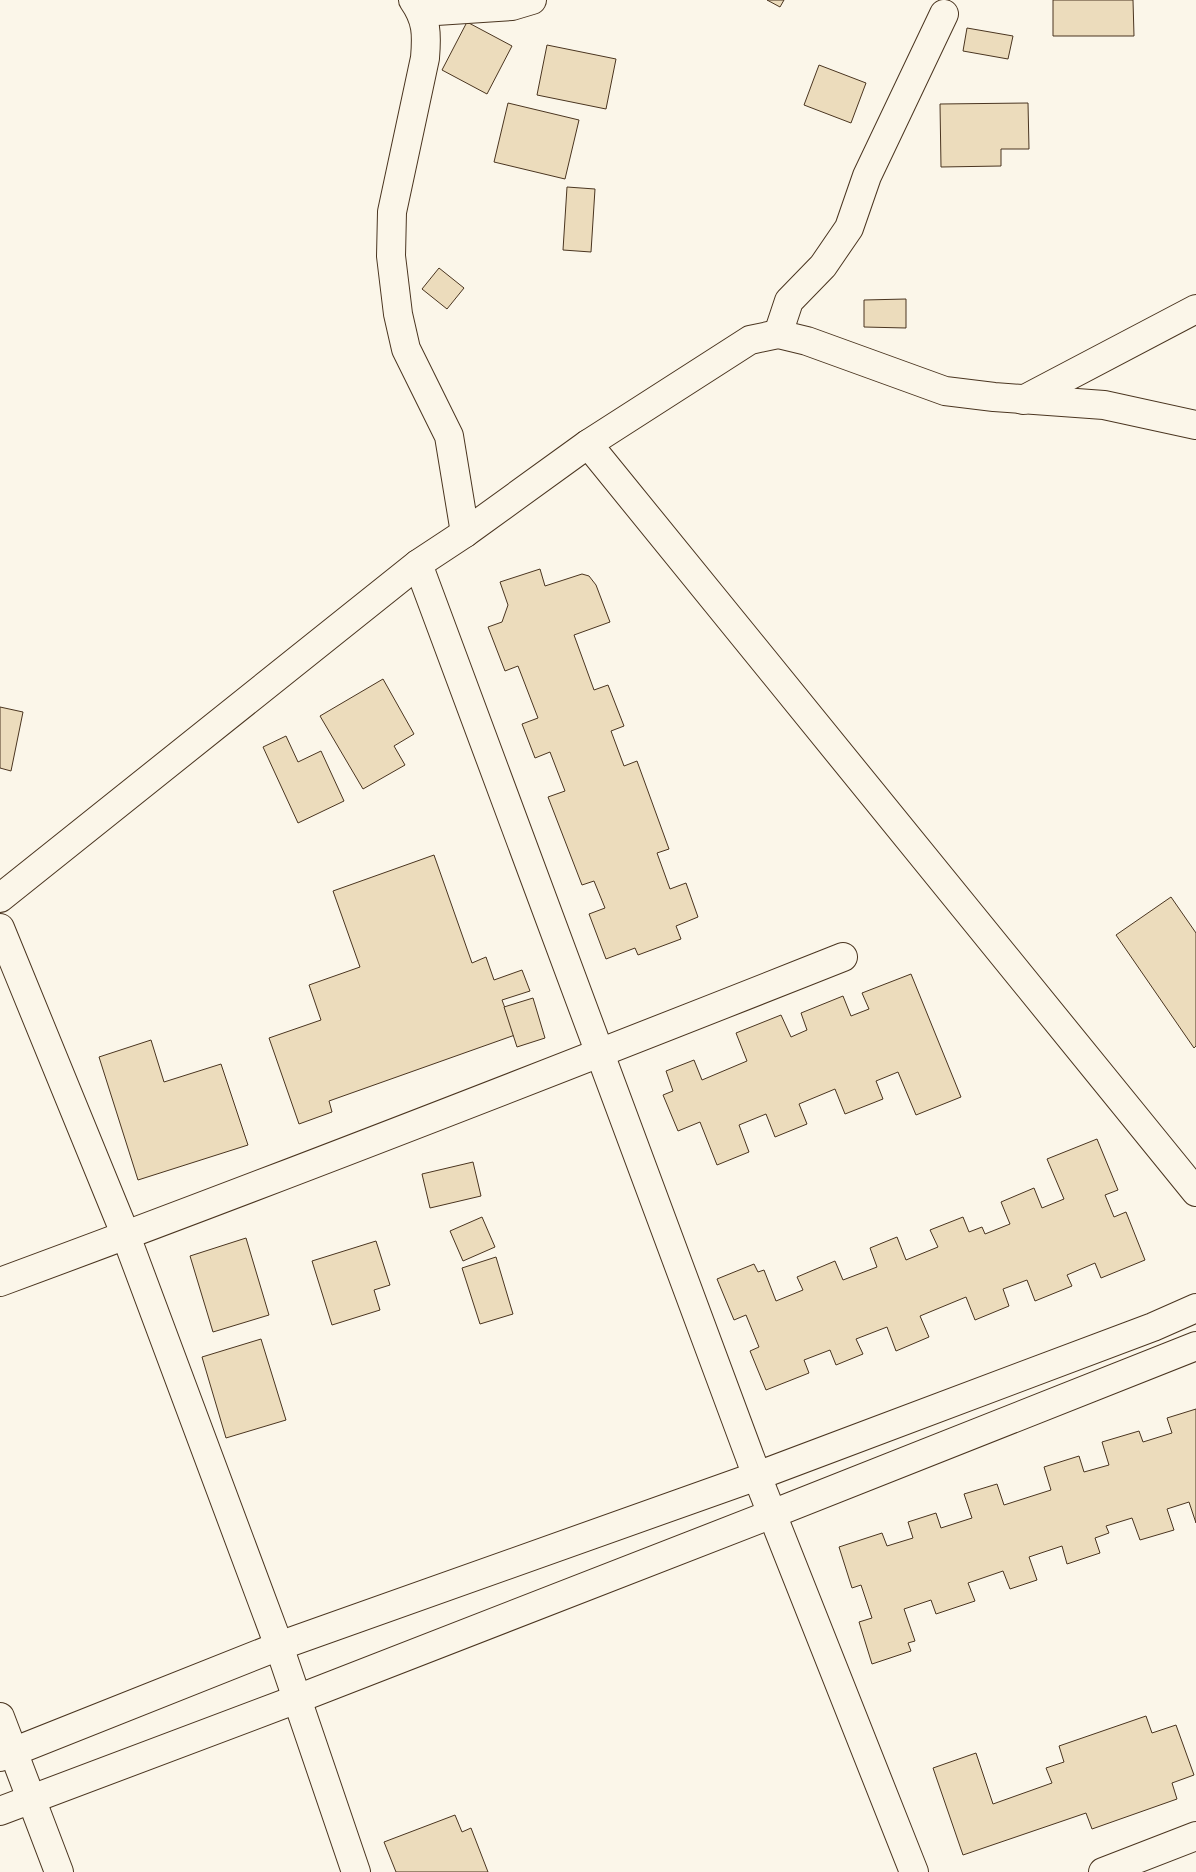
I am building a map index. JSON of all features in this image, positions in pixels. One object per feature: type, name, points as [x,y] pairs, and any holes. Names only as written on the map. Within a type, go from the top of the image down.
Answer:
[{"type":"street","points":[[465,533],[449,436],[406,349],[398,314],[391,256],[392,212],[427,36],[417,6],[512,6],[532,0]]},
{"type":"street","points":[[778,334],[789,301],[823,266],[849,228],[867,176],[944,14]]},
{"type":"street","points":[[1024,400],[1196,309]]},
{"type":"street","points":[[0,898],[418,564],[465,533],[588,444],[750,340],[778,334],[807,341],[945,391],[1024,400],[1104,405],[1196,425]]},
{"type":"street","points":[[588,444],[1196,1192]]},
{"type":"street","points":[[418,564],[757,1476],[914,1872]]},
{"type":"street","points":[[0,928],[126,1236],[279,1646],[356,1872]]},
{"type":"street","points":[[0,1282],[126,1236],[843,958]]},
{"type":"street","points":[[6,1754],[279,1646],[757,1476],[1153,1327],[1196,1308]]},
{"type":"street","points":[[0,1811],[297,1699],[1196,1346]]},
{"type":"street","points":[[0,1717],[6,1754],[33,1799],[59,1872]]},
{"type":"street","points":[[1103,1872],[1196,1836]]},
{"type":"building","points":[[767,0],[784,0],[780,7]]},
{"type":"building","points":[[1053,0],[1133,0],[1134,36],[1053,36]]},
{"type":"building","points":[[467,22],[512,46],[487,94],[442,70]]},
{"type":"building","points":[[967,28],[1013,36],[1008,59],[963,51]]},
{"type":"building","points":[[547,45],[616,59],[606,109],[537,95]]},
{"type":"building","points":[[819,65],[866,83],[851,123],[804,105]]},
{"type":"building","points":[[508,103],[579,120],[565,179],[494,162]]},
{"type":"building","points":[[1028,103],[1029,149],[1001,149],[1001,166],[941,167],[940,104]]},
{"type":"building","points":[[567,187],[595,189],[591,252],[563,250]]},
{"type":"building","points":[[439,268],[464,288],[447,309],[422,289]]},
{"type":"building","points":[[906,299],[906,328],[864,327],[864,300]]},
{"type":"building","points":[[540,569],[545,586],[582,574],[589,576],[596,585],[610,622],[574,635],[594,690],[608,685],[624,726],[611,731],[624,766],[637,761],[669,849],[657,853],[670,889],[686,883],[698,917],[676,926],[681,939],[638,955],[635,948],[606,959],[589,914],[605,908],[594,881],[582,885],[548,797],[565,791],[550,752],[535,758],[522,724],[538,718],[518,666],[505,671],[488,627],[502,622],[508,605],[500,582]]},
{"type":"building","points":[[383,679],[414,734],[394,746],[405,765],[363,789],[320,716]]},
{"type":"building","points":[[0,707],[23,712],[11,771],[0,768]]},
{"type":"building","points":[[286,736],[298,762],[321,751],[344,801],[298,823],[263,747]]},
{"type":"building","points":[[434,855],[472,963],[486,957],[494,980],[522,970],[530,991],[502,1000],[515,1035],[329,1101],[332,1112],[299,1124],[269,1038],[321,1020],[309,985],[360,967],[333,891]]},
{"type":"building","points":[[1171,897],[1196,933],[1196,1046],[1194,1048],[1116,935]]},
{"type":"building","points":[[911,974],[961,1097],[916,1115],[898,1072],[876,1081],[883,1099],[845,1114],[835,1089],[799,1104],[807,1124],[775,1137],[766,1114],[739,1125],[749,1152],[717,1165],[700,1122],[678,1131],[663,1095],[673,1091],[666,1071],[694,1060],[702,1080],[747,1061],[736,1033],[781,1015],[791,1037],[807,1030],[801,1013],[843,996],[851,1016],[869,1009],[862,993]]},
{"type":"building","points":[[533,998],[545,1038],[517,1047],[504,1007]]},
{"type":"building","points":[[151,1040],[164,1082],[221,1064],[248,1145],[138,1180],[99,1057]]},
{"type":"building","points":[[1097,1139],[1118,1190],[1105,1195],[1114,1217],[1126,1212],[1145,1260],[1101,1278],[1095,1263],[1067,1275],[1072,1286],[1035,1301],[1027,1280],[1003,1289],[1009,1306],[975,1320],[966,1297],[920,1316],[929,1337],[896,1351],[887,1327],[856,1339],[863,1354],[836,1365],[830,1350],[804,1360],[809,1373],[766,1390],[750,1351],[759,1347],[746,1315],[734,1320],[717,1279],[754,1264],[758,1272],[764,1270],[776,1301],[803,1290],[797,1277],[835,1261],[843,1280],[877,1267],[870,1248],[897,1237],[906,1260],[938,1247],[930,1230],[963,1217],[969,1232],[982,1227],[985,1234],[1010,1224],[1001,1202],[1034,1188],[1042,1208],[1064,1199],[1047,1159]]},
{"type":"building","points":[[473,1162],[481,1196],[430,1208],[422,1174]]},
{"type":"building","points":[[482,1217],[495,1247],[463,1261],[450,1231]]},
{"type":"building","points":[[246,1238],[269,1315],[213,1332],[190,1256]]},
{"type":"building","points":[[376,1241],[390,1285],[374,1290],[380,1310],[332,1325],[312,1261]]},
{"type":"building","points":[[496,1257],[513,1314],[480,1324],[462,1268]]},
{"type":"building","points":[[261,1339],[286,1420],[226,1438],[202,1357]]},
{"type":"building","points":[[1196,1409],[1196,1523],[1189,1502],[1167,1509],[1174,1530],[1140,1540],[1132,1518],[1106,1526],[1109,1533],[1095,1538],[1100,1553],[1067,1564],[1062,1546],[1029,1557],[1037,1580],[1010,1589],[1003,1571],[968,1583],[975,1601],[936,1614],[931,1600],[904,1609],[915,1641],[908,1643],[911,1651],[872,1664],[859,1622],[872,1618],[861,1585],[852,1588],[839,1547],[882,1533],[887,1546],[913,1538],[908,1522],[936,1513],[941,1528],[972,1518],[964,1494],[997,1484],[1004,1505],[1051,1490],[1044,1467],[1079,1456],[1084,1472],[1109,1465],[1102,1442],[1139,1431],[1143,1442],[1172,1433],[1167,1418]]},
{"type":"building","points":[[1146,1716],[1152,1733],[1176,1725],[1194,1775],[1172,1783],[1177,1799],[1092,1829],[1086,1813],[963,1855],[933,1768],[976,1753],[993,1804],[1052,1783],[1046,1768],[1064,1762],[1059,1746]]},
{"type":"building","points":[[455,1815],[462,1832],[471,1828],[488,1872],[396,1872],[384,1842]]}]
